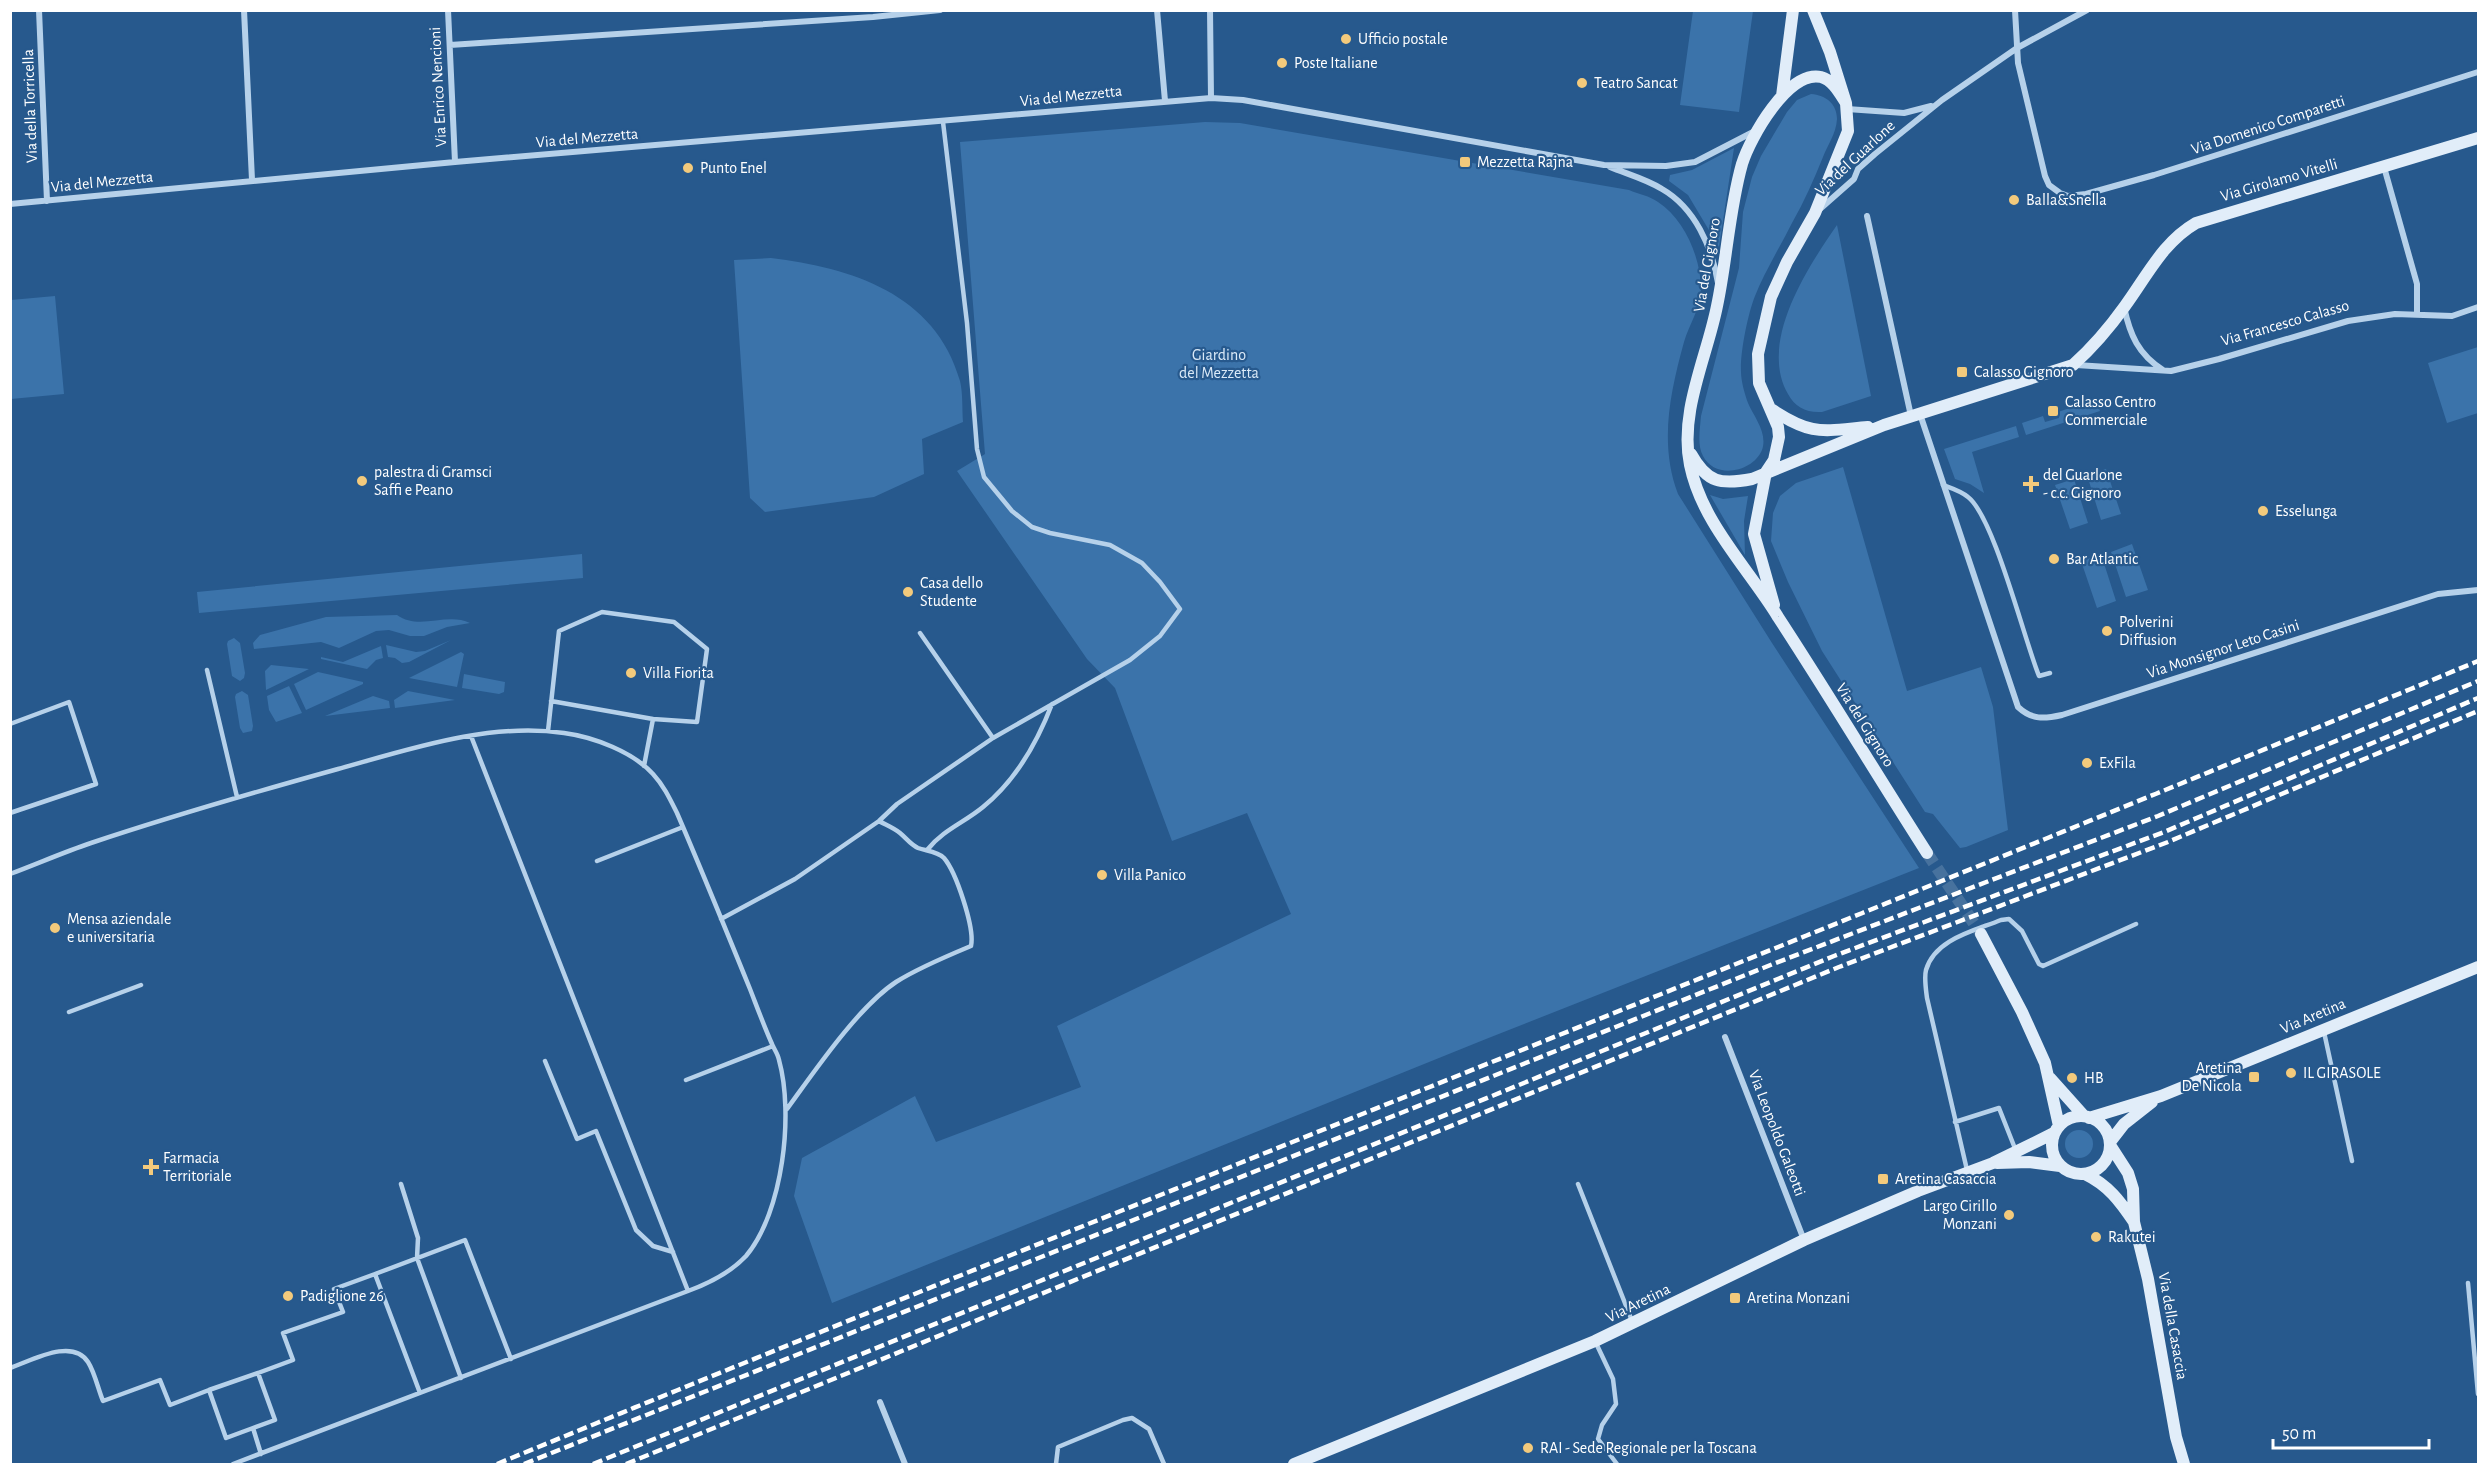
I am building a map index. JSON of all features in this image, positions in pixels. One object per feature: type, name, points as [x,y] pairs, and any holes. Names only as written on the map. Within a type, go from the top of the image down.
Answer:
[{"type":"main road","points":[[1782,98],[1792,10]]},
{"type":"main road","name":"Via del Gignoro","points":[[1777,615],[1754,534],[1766,472],[1774,460],[1778,447],[1778,427],[1758,376],[1759,343],[1766,314],[1780,275],[1815,213],[1846,139],[1847,106],[1830,52],[1813,10]]},
{"type":"main road","name":"Via del Gignoro","points":[[1847,106],[1835,86],[1823,77],[1813,76],[1799,81],[1756,130],[1742,164],[1719,294],[1689,414],[1687,448],[1693,478],[1713,521],[1777,615],[1927,853]]},
{"type":"main road","name":"Via Girolamo Vitelli","points":[[2124,307],[2170,243],[2196,223],[2478,138]]},
{"type":"main road","name":"Via Francesco Calasso","points":[[1916,415],[2073,364],[2087,352],[2124,307]]},
{"type":"main road","points":[[1770,409],[1792,423],[1814,430],[1884,425]]},
{"type":"main road","points":[[1687,448],[1701,469],[1717,481],[1752,479],[1884,425],[1916,415]]},
{"type":"main road","points":[[1980,934],[2022,1012],[2050,1078],[2057,1130],[2053,1154],[2060,1166]]},
{"type":"main road","name":"Via Aretina","points":[[1294,1464],[1595,1341],[1804,1240],[1993,1163],[2057,1130],[2072,1118],[2086,1117],[2161,1096],[2478,967]]},
{"type":"main road","points":[[2050,1078],[2086,1117],[2105,1129],[2110,1144]]},
{"type":"main road","name":"Via Aretina","points":[[1993,1163],[2029,1162],[2060,1166],[2077,1174],[2085,1174],[2100,1167],[2105,1161],[2110,1144],[2135,1115],[2161,1096]]},
{"type":"main road","name":"Via della Casaccia","points":[[2110,1144],[2131,1181],[2135,1202],[2134,1222],[2148,1279],[2176,1437],[2184,1464]]},
{"type":"main road","name":"Via della Casaccia","points":[[2085,1174],[2100,1181],[2111,1191],[2134,1222]]},
{"type":"main road","name":"Via della Casaccia","points":[[2176,1437],[2176,1464]]},
{"type":"street","name":"Via della Torricella","points":[[39,10],[47,201]]},
{"type":"street","points":[[243,10],[252,180]]},
{"type":"street","name":"Via Enrico Nencioni","points":[[448,10],[455,162]]},
{"type":"street","points":[[450,45],[940,10]]},
{"type":"street","points":[[1157,10],[1165,101]]},
{"type":"street","points":[[1210,10],[1211,98]]},
{"type":"street","points":[[2015,10],[2017,48]]},
{"type":"street","name":"Via del Guarlone","points":[[1815,213],[1854,179],[1858,169],[1942,100],[2017,48],[2087,10]]},
{"type":"street","name":"Via Domenico Comparetti","points":[[2017,48],[2019,71],[2045,176],[2052,189],[2064,194],[2086,194],[2154,175],[2478,72]]},
{"type":"street","name":"Via del Mezzetta","points":[[10,204],[455,162],[1211,98],[1243,100],[1604,165],[1666,166],[1695,162],[1756,130]]},
{"type":"street","name":"Via del Guarlone","points":[[1847,106],[1904,113],[1927,108],[1942,100]]},
{"type":"street","name":"Via del Mezzetta","points":[[1604,165],[1662,189],[1683,206],[1700,229],[1709,248],[1715,267],[1719,294]]},
{"type":"street","points":[[2384,167],[2417,284],[2417,313]]},
{"type":"street","points":[[1867,216],[1916,415],[1943,484]]},
{"type":"street","points":[[2124,307],[2136,345],[2149,360],[2164,371]]},
{"type":"street","name":"Via Francesco Calasso","points":[[2073,364],[2164,371],[2219,359],[2348,321],[2417,313],[2452,316],[2478,307]]},
{"type":"street","name":"Via Monsignor Leto Casini","points":[[1943,484],[2018,707],[2027,715],[2037,718],[2062,715],[2438,594],[2478,590]]},
{"type":"street","name":"Via Leopoldo Galeotti","points":[[1725,1036],[1804,1240]]},
{"type":"street","points":[[880,1402],[905,1464]]},
{"type":"lane","points":[[721,919],[795,879],[879,821],[897,804],[993,738],[1130,660],[1160,636],[1180,609],[1142,563],[1110,545],[1050,533],[1032,526],[1012,512],[984,477],[977,449],[967,323],[943,122]]},
{"type":"lane","points":[[1943,484],[1969,497],[1980,511],[1994,544],[2039,676],[2050,673]]},
{"type":"lane","points":[[548,731],[551,701],[559,631],[602,612],[674,622],[707,649],[697,722],[653,719],[551,701]]},
{"type":"lane","points":[[920,633],[993,738]]},
{"type":"lane","points":[[207,670],[237,797]]},
{"type":"lane","points":[[10,724],[69,702],[96,784],[10,813]]},
{"type":"lane","points":[[928,849],[937,838],[981,808],[1004,788],[1021,766],[1046,721],[1052,704]]},
{"type":"lane","points":[[644,766],[653,719]]},
{"type":"lane","points":[[10,874],[88,844],[237,797],[370,760],[471,736],[524,730],[576,734],[594,740],[644,766],[661,783],[683,827],[779,1058],[787,1109],[784,1150],[774,1197],[763,1228],[737,1265],[713,1281],[688,1291],[233,1464]]},
{"type":"lane","points":[[471,736],[688,1291]]},
{"type":"lane","points":[[787,1109],[854,1023],[896,983],[971,946],[973,937],[958,885],[943,857],[928,849],[919,848],[899,832],[879,821]]},
{"type":"lane","points":[[597,861],[683,827]]},
{"type":"lane","points":[[1968,1172],[1927,998],[1925,972],[1934,953],[1953,939],[2009,919],[2022,931],[2039,964],[2043,966],[2136,924]]},
{"type":"lane","points":[[69,1012],[141,985]]},
{"type":"lane","points":[[2323,1029],[2352,1161]]},
{"type":"lane","points":[[686,1080],[773,1046]]},
{"type":"lane","points":[[545,1061],[577,1139],[596,1131],[636,1230],[653,1246],[673,1252]]},
{"type":"lane","points":[[1956,1122],[1999,1108],[2016,1151]]},
{"type":"lane","points":[[401,1184],[418,1238],[417,1258],[462,1378]]},
{"type":"lane","points":[[1578,1184],[1633,1323]]},
{"type":"lane","points":[[10,1368],[61,1350],[76,1352],[88,1360],[103,1401],[160,1380],[170,1405],[293,1360],[283,1334],[343,1312],[334,1289],[465,1240],[511,1359]]},
{"type":"lane","points":[[375,1274],[420,1393]]},
{"type":"lane","points":[[2468,1283],[2478,1394]]},
{"type":"lane","points":[[1595,1341],[1613,1379],[1616,1404],[1602,1425],[1599,1439],[1617,1464]]},
{"type":"lane","points":[[209,1390],[226,1438],[275,1420],[258,1373]]},
{"type":"lane","points":[[1056,1464],[1058,1447],[1132,1418],[1149,1429],[1164,1464]]},
{"type":"lane","points":[[253,1428],[261,1454]]},
{"type":"green space","points":[[1693,11],[1753,11],[1739,112],[1680,105]]},
{"type":"green space","points":[[1811,94],[1826,98],[1833,105],[1837,119],[1835,129],[1805,199],[1752,303],[1743,344],[1741,364],[1744,392],[1762,431],[1762,450],[1751,464],[1743,468],[1725,470],[1716,468],[1709,464],[1700,447],[1701,416],[1739,268],[1743,212],[1752,177],[1761,156],[1787,112],[1797,100]]},
{"type":"green space","name":"Giardino del Mezzetta","points":[[1205,122],[1240,123],[1629,190],[1651,198],[1668,210],[1683,229],[1695,253],[1701,290],[1699,303],[1679,361],[1671,399],[1669,456],[1678,494],[1919,868],[1486,1039],[832,1303],[794,1196],[802,1158],[915,1096],[936,1142],[1081,1087],[1057,1026],[1291,914],[1247,813],[1172,841],[1115,688],[1087,659],[957,471],[985,454],[960,142]]},
{"type":"green space","points":[[1734,148],[1719,247],[1688,195],[1669,181],[1670,175],[1692,170]]},
{"type":"green space","points":[[1837,225],[1871,396],[1822,412],[1811,411],[1798,406],[1788,394],[1780,374],[1779,352],[1790,306],[1813,262]]},
{"type":"green space","points":[[771,258],[831,269],[859,278],[886,290],[910,306],[931,326],[948,351],[960,381],[963,422],[922,439],[924,474],[874,497],[765,512],[750,498],[734,260]]},
{"type":"green space","points":[[55,296],[64,394],[11,399],[11,300]]},
{"type":"green space","points":[[2478,347],[2478,413],[2447,423],[2428,363]]},
{"type":"green space","points":[[2096,399],[2100,411],[2026,435],[2022,423],[2043,416],[2045,422],[2059,418],[2058,412]]},
{"type":"green space","points":[[2016,426],[2019,437],[1972,452],[1984,493],[1970,484],[1955,479],[1944,449]]},
{"type":"green space","points":[[1843,467],[1907,691],[1981,667],[1993,707],[2008,830],[1966,847],[1960,848],[1933,814],[1925,812],[1822,651],[1788,582],[1771,541],[1773,513],[1780,496],[1796,483]]},
{"type":"green space","points":[[2106,469],[2121,514],[2101,520],[2087,475]]},
{"type":"green space","points":[[2074,479],[2088,523],[2070,529],[2055,485]]},
{"type":"green space","points":[[1710,495],[1723,499],[1748,496],[1744,521],[1745,555]]},
{"type":"green space","points":[[2132,544],[2148,590],[2126,597],[2111,552]]},
{"type":"green space","points":[[582,554],[583,578],[199,613],[197,592]]},
{"type":"green space","points":[[2101,554],[2116,601],[2097,608],[2081,561]]},
{"type":"green space","points":[[397,615],[414,621],[452,619],[470,623],[447,627],[424,636],[410,636],[389,630],[376,631],[339,648],[321,642],[254,649],[253,643],[260,635],[326,617]]},
{"type":"green space","points":[[234,638],[240,643],[245,673],[244,678],[240,681],[232,676],[227,644]]},
{"type":"green space","points":[[451,640],[409,662],[402,663],[395,658],[388,657],[386,645],[416,652],[425,651]]},
{"type":"green space","points":[[381,646],[383,658],[376,660],[367,669],[321,659],[321,657],[343,662]]},
{"type":"green space","points":[[461,652],[464,654],[457,687],[409,678]]},
{"type":"green space","points":[[271,665],[309,669],[266,690],[265,671]]},
{"type":"green space","points":[[318,672],[363,682],[363,684],[306,710],[294,684]]},
{"type":"green space","points":[[464,674],[505,682],[504,692],[499,694],[462,688]]},
{"type":"green space","points":[[289,686],[302,713],[276,722],[269,710],[267,696]]},
{"type":"green space","points":[[242,691],[248,695],[253,726],[252,731],[243,733],[240,728],[235,697]]},
{"type":"green space","points":[[408,691],[455,700],[395,708],[394,700]]},
{"type":"green space","points":[[373,696],[389,701],[390,708],[325,716]]},
{"type":"green space","points":[[2079,1130],[2089,1134],[2093,1144],[2089,1154],[2079,1158],[2069,1154],[2065,1144],[2069,1134]]},
{"type":"tunnel","points":[[1927,853],[1981,934]]},
{"type":"railway","points":[[497,1464],[1984,864],[2478,661]]},
{"type":"railway","points":[[524,1464],[1773,964],[2158,816],[2478,681]]},
{"type":"railway","points":[[593,1464],[1834,956],[2164,832],[2478,698]]},
{"type":"railway","points":[[626,1464],[1839,967],[2168,842],[2478,711]]},
{"type":"place","name":"Ufficio postale","points":[[1346,39]]},
{"type":"place","name":"Poste Italiane","points":[[1282,63]]},
{"type":"place","name":"Teatro Sancat","points":[[1582,83]]},
{"type":"place","name":"Mezzetta Rajna","points":[[1465,162]]},
{"type":"place","name":"Punto Enel","points":[[688,168]]},
{"type":"place","name":"Balla&Snella","points":[[2014,200]]},
{"type":"place","name":"Calasso Gignoro","points":[[1962,372]]},
{"type":"place","name":"Calasso Centro Commerciale","points":[[2053,411]]},
{"type":"place","name":"palestra di Gramsci Saffi e Peano","points":[[362,481]]},
{"type":"place","name":"del Guarlone - c.c. Gignoro","points":[[2031,484]]},
{"type":"place","name":"Esselunga","points":[[2263,511]]},
{"type":"place","name":"Bar Atlantic","points":[[2054,559]]},
{"type":"place","name":"Casa dello Studente","points":[[908,592]]},
{"type":"place","name":"Polverini Diffusion","points":[[2107,631]]},
{"type":"place","name":"Villa Fiorita","points":[[631,673]]},
{"type":"place","name":"ExFila","points":[[2087,763]]},
{"type":"place","name":"Villa Panico","points":[[1102,875]]},
{"type":"place","name":"Mensa aziendale e universitaria","points":[[55,928]]},
{"type":"place","name":"IL GIRASOLE","points":[[2291,1073]]},
{"type":"place","name":"Aretina De Nicola","points":[[2254,1077]]},
{"type":"place","name":"HB","points":[[2072,1078]]},
{"type":"place","name":"Farmacia Territoriale","points":[[151,1167]]},
{"type":"place","name":"Aretina Casaccia","points":[[1883,1179]]},
{"type":"place","name":"Largo Cirillo Monzani","points":[[2009,1215]]},
{"type":"place","name":"Rakutei","points":[[2096,1237]]},
{"type":"place","name":"Padiglione 26","points":[[288,1296]]},
{"type":"place","name":"Aretina Monzani","points":[[1735,1298]]},
{"type":"place","name":"RAI - Sede Regionale per la Toscana","points":[[1528,1448]]}]
